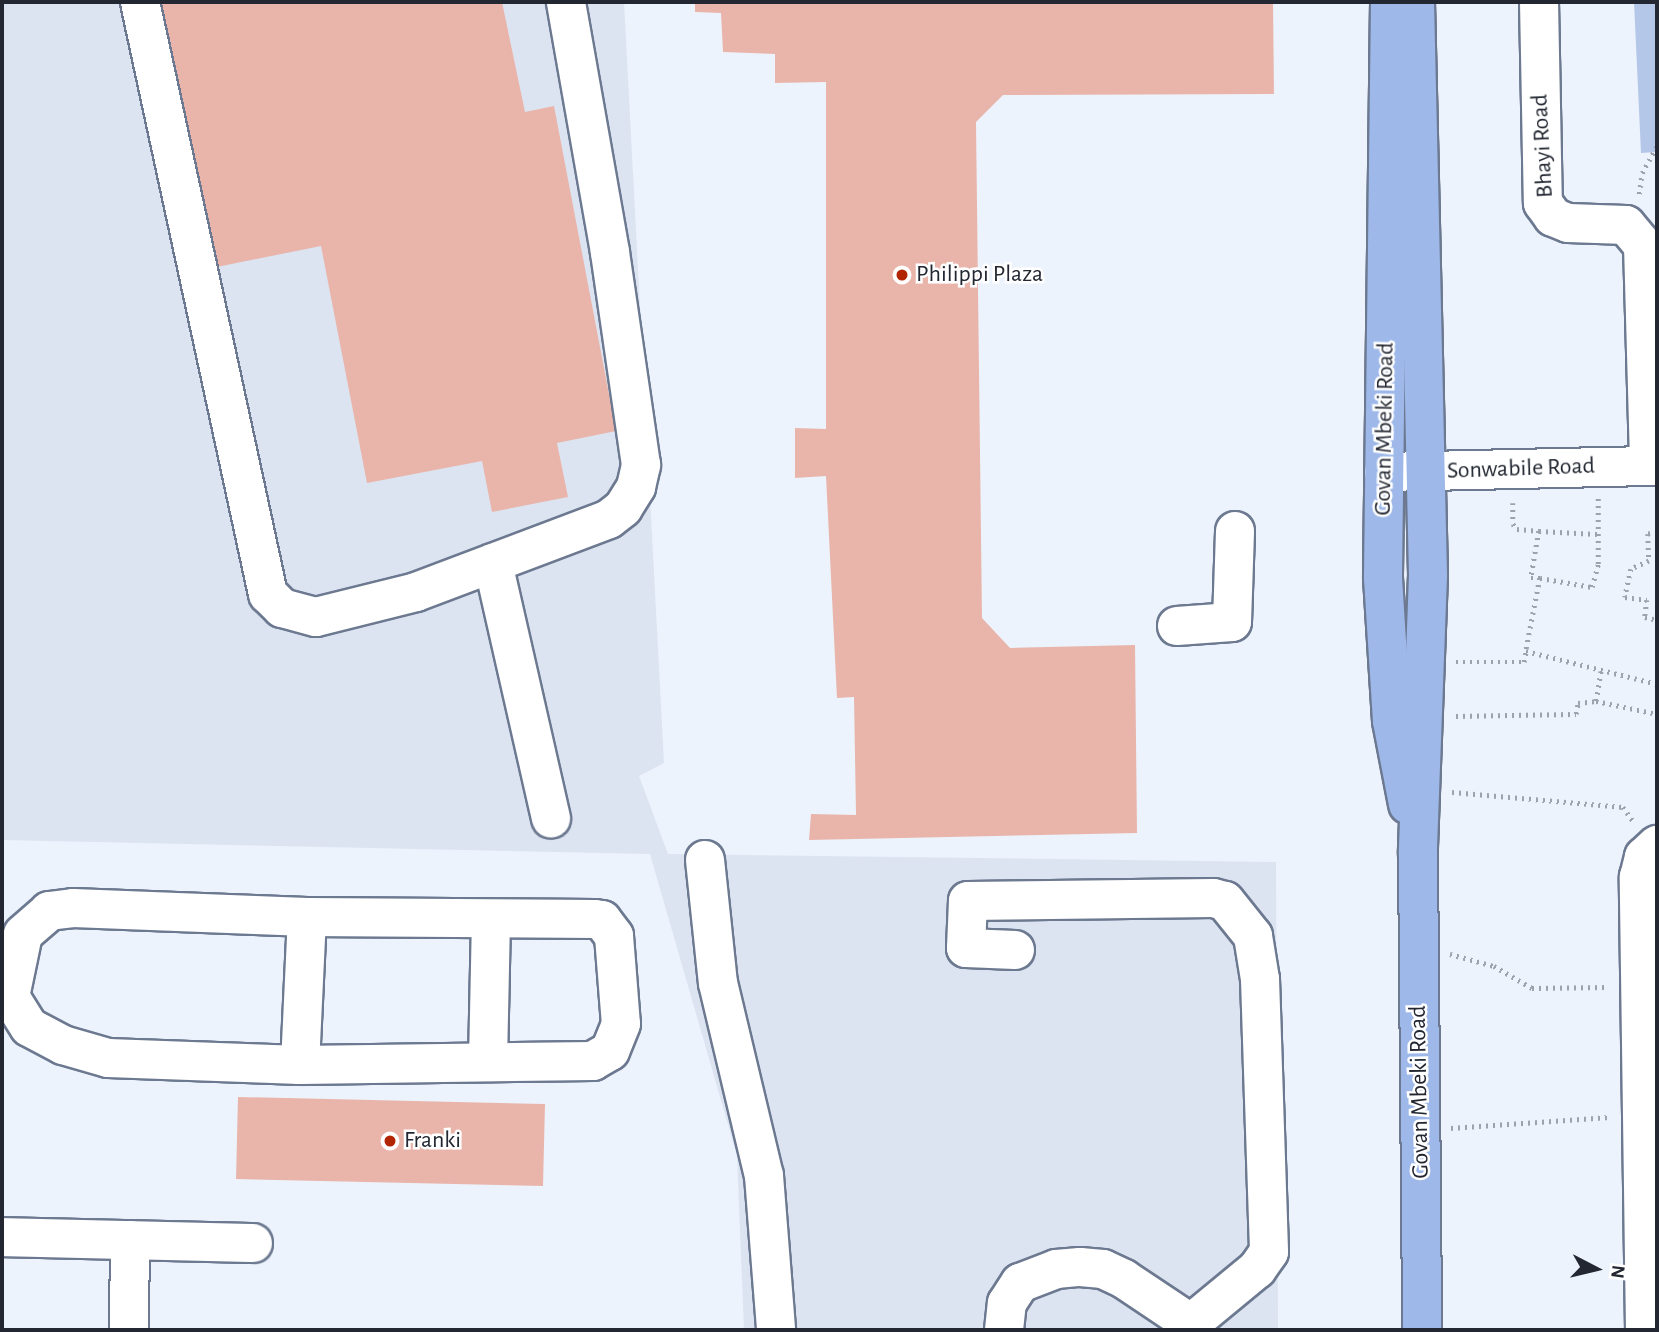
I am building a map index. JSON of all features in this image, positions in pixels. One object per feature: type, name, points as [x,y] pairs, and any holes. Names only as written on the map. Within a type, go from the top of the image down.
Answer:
[{"type":"main road","name":"Govan Mbeki Road","points":[[1390,2],[1383,578],[1392,721],[1418,854]]},
{"type":"main road","name":"Govan Mbeki Road","points":[[1415,2],[1426,471],[1425,716],[1418,854],[1422,1330]]},
{"type":"street","points":[[140,2],[268,594],[282,608],[316,617],[416,592],[609,519],[623,508],[636,487],[641,465],[610,252],[566,2]]},
{"type":"street","name":"Bhayi Road","points":[[1539,2],[1543,202],[1560,221],[1618,223],[1633,230]]},
{"type":"street","points":[[1633,230],[1645,253],[1653,466]]},
{"type":"street","name":"Sonwabile Road","points":[[1384,472],[1653,466]]},
{"type":"street","points":[[1177,626],[1232,622],[1235,531]]},
{"type":"street","points":[[493,563],[551,818]]},
{"type":"street","points":[[1645,1330],[1650,1205],[1642,1116],[1646,1011],[1639,877],[1654,846]]},
{"type":"street","points":[[705,860],[718,984],[764,1176],[776,1330]]},
{"type":"street","points":[[1004,1330],[1007,1303],[1020,1283],[1056,1269],[1080,1267],[1103,1269],[1124,1279],[1186,1326],[1257,1269],[1269,1252],[1260,979],[1253,936],[1225,901],[1213,898],[968,901],[966,948],[1015,950]]},
{"type":"street","points":[[49,911],[491,921],[602,920],[614,936],[621,1024],[610,1051],[593,1061],[300,1065],[108,1058],[63,1045],[29,1027],[6,997],[23,934],[49,911]]},
{"type":"street","points":[[300,1065],[307,917]]},
{"type":"street","points":[[488,1062],[491,921]]},
{"type":"street","points":[[2,1237],[253,1243]]},
{"type":"street","points":[[129,1330],[130,1240]]},
{"type":"path","points":[[1633,230],[1642,173],[1657,146]]},
{"type":"path","points":[[1539,531],[1531,578],[1592,587],[1598,565],[1600,467]]},
{"type":"path","points":[[1510,468],[1513,524],[1517,529],[1597,534]]},
{"type":"path","points":[[1657,533],[1648,534],[1649,561],[1631,569],[1625,597],[1647,600],[1646,617],[1657,620]]},
{"type":"path","points":[[1426,662],[1524,662],[1540,578]]},
{"type":"path","points":[[1526,651],[1657,684]]},
{"type":"path","points":[[1596,701],[1601,671]]},
{"type":"path","points":[[1425,716],[1576,714],[1578,703],[1596,701],[1657,714]]},
{"type":"path","points":[[1423,788],[1515,800],[1623,807],[1654,846]]},
{"type":"path","points":[[1418,949],[1494,966],[1532,988],[1646,1011]]},
{"type":"path","points":[[1420,1128],[1642,1116]]},
{"type":"shaded area","points":[[2,2],[624,2],[664,763],[639,776],[668,854],[1276,862],[1278,1330],[744,1330],[737,1156],[650,854],[2,840]]},
{"type":"shaded area","points":[[1634,2],[1657,2],[1657,152],[1641,153]]},
{"type":"building","points":[[155,2],[502,2],[525,112],[554,106],[616,431],[557,443],[568,497],[492,512],[482,461],[367,483],[321,246],[207,269]]},
{"type":"building","name":"Philippi Plaza","points":[[695,2],[1273,2],[1274,94],[1003,95],[976,122],[982,618],[1010,648],[1135,645],[1137,833],[809,840],[811,814],[856,815],[854,697],[837,698],[826,476],[795,478],[795,428],[826,429],[826,82],[775,83],[775,54],[723,52],[721,13],[695,12]]},
{"type":"building","name":"Franki","points":[[238,1097],[545,1104],[543,1186],[236,1179]]},
{"type":"place","name":"Philippi Plaza","points":[[902,275]]},
{"type":"place","name":"Franki","points":[[390,1141]]}]
